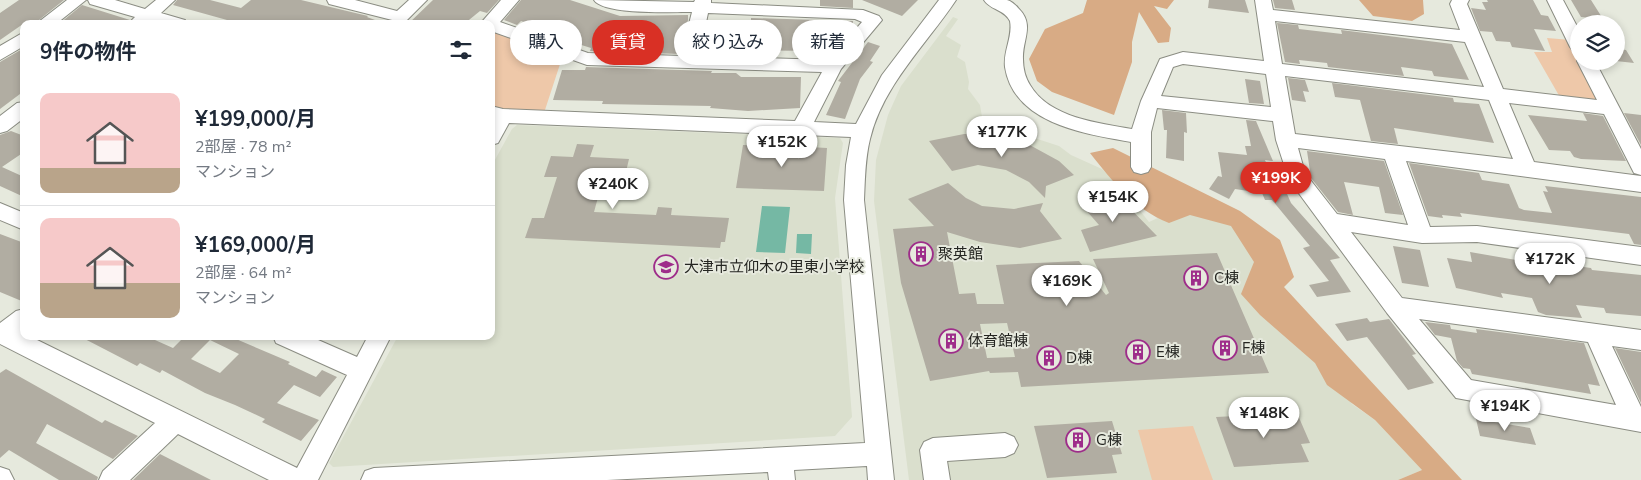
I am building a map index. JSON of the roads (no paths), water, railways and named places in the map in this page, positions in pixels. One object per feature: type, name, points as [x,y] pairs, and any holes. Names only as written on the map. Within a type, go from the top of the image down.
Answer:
[{"type":"street","points":[[50,20],[78,0]]},
{"type":"street","points":[[96,0],[141,19],[167,0]]},
{"type":"street","points":[[335,0],[400,17],[419,0]]},
{"type":"street","points":[[493,20],[511,0]]},
{"type":"street","points":[[602,0],[614,4],[702,4],[857,14],[873,20],[834,66],[801,128]]},
{"type":"street","points":[[881,480],[854,200],[856,161],[862,131],[887,82],[948,0]]},
{"type":"street","points":[[992,0],[1009,6],[1019,20],[1020,33],[1014,52],[1014,69],[1021,86],[1032,100],[1056,116],[1088,127],[1140,137]]},
{"type":"street","points":[[1461,0],[1458,4],[1470,37],[1527,168]]},
{"type":"street","points":[[1555,0],[1570,29]]},
{"type":"street","points":[[698,20],[702,4]]},
{"type":"street","points":[[1470,37],[1264,7],[1286,140],[1296,175],[1395,306],[1464,390],[1638,420]]},
{"type":"street","points":[[495,26],[587,59],[674,62]]},
{"type":"street","points":[[0,54],[20,41]]},
{"type":"street","points":[[1141,167],[1140,137],[1150,101],[1166,63],[1183,58],[1610,108]]},
{"type":"street","points":[[782,65],[834,66]]},
{"type":"street","points":[[1591,70],[1641,168]]},
{"type":"street","points":[[1150,101],[1282,115]]},
{"type":"street","points":[[497,115],[862,131]]},
{"type":"street","points":[[1286,140],[1527,168],[1641,184]]},
{"type":"street","points":[[1393,152],[1422,236]]},
{"type":"street","points":[[0,211],[20,220]]},
{"type":"street","points":[[1330,221],[1422,236],[1477,234],[1641,256]]},
{"type":"street","points":[[1395,306],[1641,340]]},
{"type":"street","points":[[20,321],[3,334],[295,480]]},
{"type":"street","points":[[1595,333],[1638,420]]},
{"type":"street","points":[[293,340],[361,370]]},
{"type":"street","points":[[304,480],[378,340]]},
{"type":"street","points":[[112,480],[174,420]]},
{"type":"street","points":[[937,480],[933,450],[1006,446]]},
{"type":"street","points":[[374,480],[781,469],[877,454]]},
{"type":"water","points":[[762,206],[790,207],[785,253],[756,252]]},
{"type":"water","points":[[797,234],[812,234],[811,254],[796,253]]},
{"type":"place","name":"聚英館","points":[[921,254]]},
{"type":"place","name":"大津市立仰木の里東小学校","points":[[666,267]]},
{"type":"place","name":"C棟","points":[[1196,278]]},
{"type":"place","name":"体育館棟","points":[[951,341]]},
{"type":"place","name":"F棟","points":[[1225,348]]},
{"type":"place","name":"E棟","points":[[1138,352]]},
{"type":"place","name":"D棟","points":[[1049,358]]},
{"type":"place","name":"G棟","points":[[1078,440]]}]
